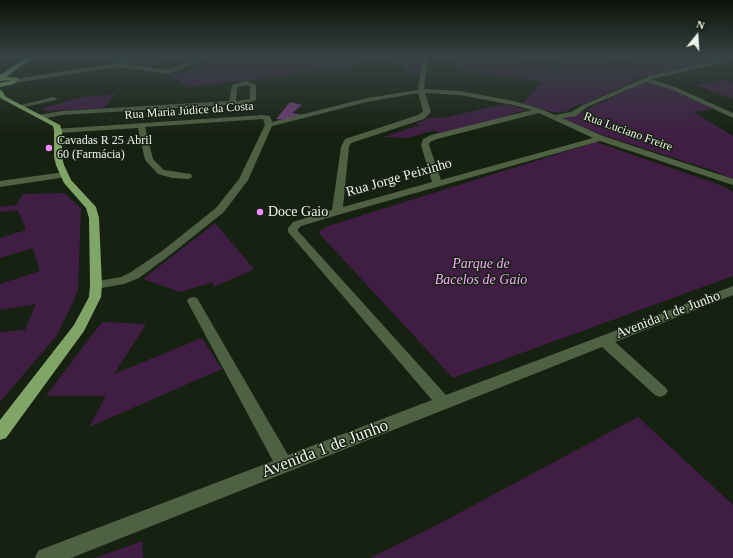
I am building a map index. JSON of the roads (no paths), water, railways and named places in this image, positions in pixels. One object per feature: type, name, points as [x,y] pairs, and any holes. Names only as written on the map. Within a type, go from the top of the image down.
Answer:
[{"type":"main road","points":[[10,83],[7,89],[18,105]]},
{"type":"main road","points":[[0,92],[4,98],[56,125],[58,130],[58,156],[64,175],[67,181],[91,207],[94,218],[96,285],[92,303],[79,328],[0,433]]},
{"type":"street","points":[[336,212],[345,147],[348,142],[425,115],[427,112],[421,91],[422,83]]},
{"type":"street","points":[[555,117],[573,114],[585,106],[637,83]]},
{"type":"street","points":[[658,83],[673,88],[733,116]]},
{"type":"street","name":"Rua Luciano Freire","points":[[421,91],[474,95],[539,110],[600,138],[733,182]]},
{"type":"street","name":"Rua Maria Júdice da Costa","points":[[58,130],[263,117],[267,118],[269,125],[367,100],[421,91]]},
{"type":"street","points":[[18,105],[54,99]]},
{"type":"street","points":[[42,117],[62,113],[232,103]]},
{"type":"street","points":[[437,183],[425,145],[426,141],[439,136],[539,110]]},
{"type":"street","points":[[141,125],[149,160],[161,172],[172,175],[188,176]]},
{"type":"street","points":[[96,285],[124,280],[135,274],[166,253],[220,210],[243,180],[269,125]]},
{"type":"street","name":"Rua Jorge Peixinho","points":[[444,403],[293,232],[293,228],[297,224],[336,212],[600,138]]},
{"type":"street","points":[[0,184],[64,175]]},
{"type":"street","name":"Avenida 1 de Junho","points":[[46,558],[733,290]]},
{"type":"street","points":[[194,301],[284,465]]},
{"type":"street","name":"Avenida 1 de Junho","points":[[604,340],[660,391]]},
{"type":"place","name":"Cavadas R 25 Abril 60 (Farmácia)","points":[[49,148]]},
{"type":"place","name":"Doce Gaio","points":[[260,212]]},
{"type":"park label","name":"Parque de Bacelos de Gaio","points":[[481,272]]}]
